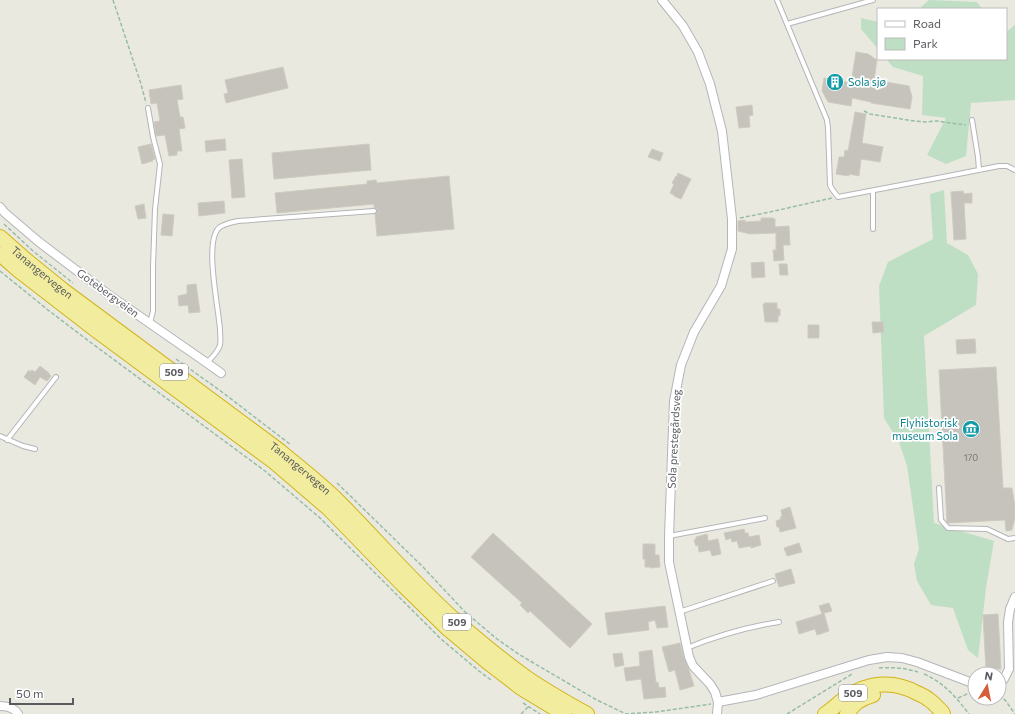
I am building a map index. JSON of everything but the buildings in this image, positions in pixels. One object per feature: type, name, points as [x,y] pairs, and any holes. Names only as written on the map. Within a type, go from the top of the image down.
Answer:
[{"type":"highway","name":"Tanangervegen","points":[[0,237],[64,290],[305,472],[337,500],[412,578],[456,621],[493,652],[558,698],[587,714]]},
{"type":"highway","name":"Tanangervegen","points":[[0,254],[91,327],[273,461],[329,509],[448,629],[521,688],[564,714]]},
{"type":"highway","name":"509","points":[[825,714],[847,697],[862,689],[886,684],[896,685],[912,690],[928,698],[943,714]]},
{"type":"highway","name":"509","points":[[847,714],[852,706],[864,698],[876,694],[894,694],[909,698],[923,706],[931,714]]},
{"type":"street","name":"Sola prestegårdsveg","points":[[662,0],[683,26],[698,52],[710,84],[722,131],[732,219],[732,249],[721,286],[694,332],[681,364],[674,401],[669,536],[669,562],[689,658],[710,684],[715,692],[718,702]]},
{"type":"street","name":"Gotebergveien","points":[[0,207],[39,242],[109,295],[221,373]]},
{"type":"street","points":[[1007,674],[1008,622],[1010,609],[1015,597]]},
{"type":"street","points":[[717,714],[718,702],[756,695],[869,660],[886,657],[902,658],[917,662],[967,681]]},
{"type":"street","points":[[0,706],[10,707],[18,714]]},
{"type":"lane","points":[[777,0],[827,120],[830,185],[838,197],[999,166],[1007,166],[1015,170]]},
{"type":"lane","points":[[787,24],[874,0]]},
{"type":"lane","points":[[148,108],[153,138],[160,164],[155,210],[153,311],[150,323]]},
{"type":"lane","points":[[972,120],[979,170]]},
{"type":"lane","points":[[873,191],[873,230]]},
{"type":"lane","points":[[207,363],[216,353],[220,346],[221,339],[212,253],[215,233],[221,226],[238,221],[374,211]]},
{"type":"lane","points":[[7,440],[56,377]]},
{"type":"lane","points":[[0,436],[7,440],[35,449]]},
{"type":"lane","points":[[939,488],[941,520],[948,528],[987,529],[1008,539],[1015,538]]},
{"type":"lane","points":[[669,536],[764,518]]},
{"type":"lane","points":[[679,612],[773,581]]},
{"type":"lane","points":[[687,648],[752,627],[779,622]]},
{"type":"path","points":[[113,0],[148,108]]},
{"type":"path","points":[[864,111],[870,114],[914,122],[936,121],[973,127]]},
{"type":"path","points":[[732,219],[838,197]]},
{"type":"path","points":[[0,271],[90,342],[265,471],[320,518],[441,639],[491,680]]},
{"type":"path","points":[[957,698],[967,694]]},
{"type":"path","points":[[522,702],[540,714]]},
{"type":"path","points":[[625,714],[656,712],[718,702]]},
{"type":"path","points":[[1007,702],[1015,714]]},
{"type":"path","points":[[522,714],[528,707]]},
{"type":"green space","points":[[929,0],[977,2],[981,8],[920,8]]},
{"type":"green space","points":[[861,18],[877,22],[877,48],[861,29]]},
{"type":"green space","points":[[1015,25],[1015,100],[971,103],[966,156],[946,164],[927,155],[946,118],[922,115],[923,76],[893,67],[887,60],[1007,60],[1007,31]]},
{"type":"green space","points":[[944,190],[947,243],[968,255],[978,274],[976,305],[924,336],[934,523],[994,541],[986,588],[978,658],[968,650],[953,608],[931,605],[917,581],[914,564],[919,549],[907,466],[899,442],[884,418],[879,286],[888,262],[933,239],[930,194]]},
{"type":"place","name":"Sola sjø","points":[[835,82]]},
{"type":"place","name":"Flyhistorisk museum Sola","points":[[971,429]]}]
